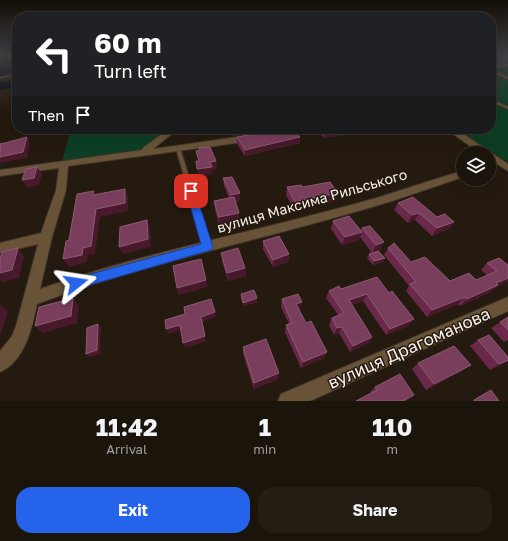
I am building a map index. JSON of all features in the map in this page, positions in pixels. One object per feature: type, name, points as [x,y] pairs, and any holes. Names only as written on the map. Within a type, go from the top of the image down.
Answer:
[{"type":"street","points":[[146,153],[147,149],[167,134]]},
{"type":"street","points":[[458,134],[476,146]]},
{"type":"street","points":[[0,173],[258,136]]},
{"type":"street","points":[[496,160],[506,166]]},
{"type":"street","points":[[0,363],[13,350],[20,338],[46,238],[61,190],[64,163]]},
{"type":"street","points":[[496,167],[506,166]]},
{"type":"street","name":"вулиця Максима Рильського","points":[[30,300],[76,283],[372,203],[456,176]]},
{"type":"street","points":[[0,248],[46,238]]},
{"type":"street","name":"вулиця Драгоманова","points":[[288,401],[508,304]]},
{"type":"lane","points":[[498,74],[508,78]]},
{"type":"lane","points":[[496,102],[508,108]]},
{"type":"lane","points":[[178,148],[207,247]]},
{"type":"path","points":[[0,78],[12,75]]},
{"type":"green space","points":[[496,74],[508,74],[508,162],[496,154],[496,146],[483,146],[464,134],[496,134]]},
{"type":"green space","points":[[70,134],[163,134],[142,152],[62,162]]},
{"type":"shaded area","points":[[12,80],[12,88],[0,90],[0,83]]},
{"type":"building","points":[[255,134],[297,134],[300,137],[245,150],[237,137]]},
{"type":"building","points":[[27,137],[23,152],[0,157],[0,144]]},
{"type":"building","points":[[210,147],[216,161],[210,162],[212,167],[197,169],[196,161],[199,161],[196,151],[200,150],[199,148]]},
{"type":"building","points":[[37,167],[34,178],[22,180],[26,169]]},
{"type":"building","points":[[232,177],[240,193],[231,195],[223,178]]},
{"type":"building","points":[[330,182],[338,193],[295,202],[287,187],[301,185],[303,187]]},
{"type":"building","points":[[125,189],[125,203],[96,209],[91,246],[83,248],[82,255],[63,259],[66,241],[69,240],[77,194],[94,191],[93,195]]},
{"type":"building","points":[[234,197],[239,213],[219,217],[214,201]]},
{"type":"building","points":[[413,197],[437,217],[445,214],[454,222],[437,228],[419,213],[412,215],[398,203]]},
{"type":"building","points":[[349,216],[362,232],[345,237],[333,221]]},
{"type":"building","points":[[147,220],[148,239],[119,247],[120,227]]},
{"type":"building","points":[[370,226],[384,242],[376,245],[362,228]]},
{"type":"building","points":[[279,236],[289,254],[273,260],[263,241]]},
{"type":"building","points":[[394,243],[411,262],[425,257],[450,281],[469,273],[476,280],[497,271],[487,263],[499,258],[508,265],[508,278],[496,283],[498,285],[467,299],[465,297],[432,310],[410,284],[416,282],[388,248]]},
{"type":"building","points":[[18,248],[12,270],[0,273],[0,258],[2,252]]},
{"type":"building","points":[[238,248],[245,268],[227,273],[221,253]]},
{"type":"building","points":[[378,251],[385,258],[374,261],[369,254]]},
{"type":"building","points":[[201,259],[206,280],[177,288],[173,266]]},
{"type":"building","points":[[377,277],[389,293],[392,291],[414,319],[390,329],[367,294],[349,300],[372,337],[353,346],[342,327],[337,328],[332,318],[344,313],[329,291],[339,286],[341,289]]},
{"type":"building","points":[[254,290],[257,298],[243,303],[241,294]]},
{"type":"building","points":[[298,294],[302,302],[296,304],[306,323],[311,321],[327,352],[303,362],[286,325],[292,323],[282,299]]},
{"type":"building","points":[[73,298],[71,316],[35,326],[39,307]]},
{"type":"building","points":[[211,299],[215,312],[201,317],[205,336],[183,343],[180,325],[166,329],[165,320],[185,314],[184,307]]},
{"type":"building","points":[[508,317],[508,330],[500,322]]},
{"type":"building","points":[[98,324],[97,350],[86,354],[87,328]]},
{"type":"building","points":[[489,335],[508,357],[508,360],[499,364],[478,340]]},
{"type":"building","points":[[266,339],[279,373],[254,383],[243,347]]},
{"type":"building","points":[[454,346],[471,365],[434,384],[418,363]]},
{"type":"building","points":[[400,374],[414,395],[403,401],[356,401],[377,390],[375,387]]},
{"type":"building","points":[[491,390],[499,401],[474,401],[474,400]]},
{"type":"route","points":[[76,283],[154,263],[207,247],[191,191]]}]
